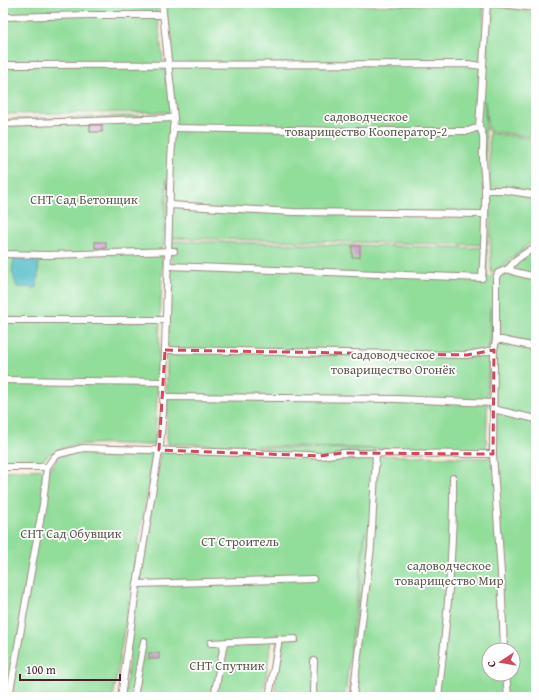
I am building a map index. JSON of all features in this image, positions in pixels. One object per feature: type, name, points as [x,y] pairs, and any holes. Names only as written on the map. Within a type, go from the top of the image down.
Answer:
[{"type":"street","points":[[121,697],[137,584],[159,450],[164,382],[168,266],[171,251],[170,205],[174,118],[162,3]]},
{"type":"street","points":[[168,266],[482,278],[485,236],[485,190],[482,156],[484,139],[483,132],[479,127],[487,3]]},
{"type":"street","points":[[491,3],[536,8]]},
{"type":"street","points":[[3,17],[163,15]]},
{"type":"street","points":[[3,65],[467,64],[482,66]]},
{"type":"street","points":[[3,124],[174,118]]},
{"type":"street","points":[[173,128],[347,131],[468,131],[479,127]]},
{"type":"street","points":[[485,190],[503,190],[536,195]]},
{"type":"street","points":[[170,205],[293,212],[485,214]]},
{"type":"street","points":[[504,642],[501,573],[493,454],[496,278],[498,273],[508,269],[517,259],[536,246]]},
{"type":"street","points":[[3,254],[171,251]]},
{"type":"street","points":[[508,269],[536,277]]},
{"type":"street","points":[[3,320],[166,320]]},
{"type":"street","points":[[496,340],[536,347]]},
{"type":"street","points":[[165,350],[467,355],[494,350]]},
{"type":"street","points":[[3,380],[164,382]]},
{"type":"street","points":[[163,397],[396,399],[493,406],[536,419]]},
{"type":"street","points":[[9,697],[43,504],[46,467],[54,457],[59,454],[83,448],[308,454],[320,456],[342,453],[493,454]]},
{"type":"street","points":[[353,697],[371,547],[376,453]]},
{"type":"street","points":[[3,467],[46,467]]},
{"type":"street","points":[[438,697],[448,614],[454,513],[453,478]]},
{"type":"street","points":[[137,584],[313,579]]},
{"type":"street","points":[[269,697],[279,639]]},
{"type":"street","points":[[211,643],[295,639]]},
{"type":"street","points":[[134,697],[144,641]]},
{"type":"street","points":[[214,697],[224,643]]},
{"type":"street","points":[[314,661],[314,697]]},
{"type":"street","points":[[507,682],[508,697]]},
{"type":"highlighted area","points":[[165,350],[467,355],[494,350],[493,454],[342,453],[320,456],[159,450]]},
{"type":"green space","points":[[3,3],[156,3],[166,86],[167,6],[483,5],[485,79],[490,5],[536,13],[536,137],[488,131],[485,101],[488,245],[166,238],[166,179],[155,445],[94,444],[70,446],[51,453],[38,463],[3,462],[3,119],[166,115],[167,112],[3,114]]},
{"type":"green space","points":[[489,133],[536,139],[536,240],[491,274]]},
{"type":"green space","points":[[172,241],[487,248],[487,277],[491,277],[522,251],[536,245],[536,697],[349,697],[365,531],[345,695],[275,694],[277,633],[272,636],[263,697],[125,697],[131,635],[161,447],[375,449],[375,455],[489,458],[494,408],[490,407],[490,307],[486,451],[167,444],[167,271],[171,271]]},
{"type":"green space","name":"СНТ Сад Обувщик","points":[[79,450],[154,451],[113,697],[3,697],[3,471],[50,469],[60,456]]},
{"type":"water","points":[[14,259],[39,260],[37,288],[17,287],[12,271]]},
{"type":"building","points":[[90,125],[102,125],[102,132],[90,132]]},
{"type":"building","points":[[95,242],[106,242],[106,248],[95,248]]},
{"type":"building","points":[[352,246],[360,246],[360,257],[352,257]]},
{"type":"building","points":[[149,653],[159,653],[159,659],[149,659]]},
{"type":"park label","name":"садоводческое товарищество Кооператор-2","points":[[366,124]]},
{"type":"park label","name":"СНТ Сад Бетонщик","points":[[84,199]]},
{"type":"park label","name":"садоводческое товарищество Огонёк","points":[[393,362]]},
{"type":"park label","name":"СТ Строитель","points":[[240,541]]},
{"type":"park label","name":"садоводческое товарищество Мир","points":[[449,572]]},
{"type":"park label","name":"СНТ Спутник","points":[[227,665]]}]
